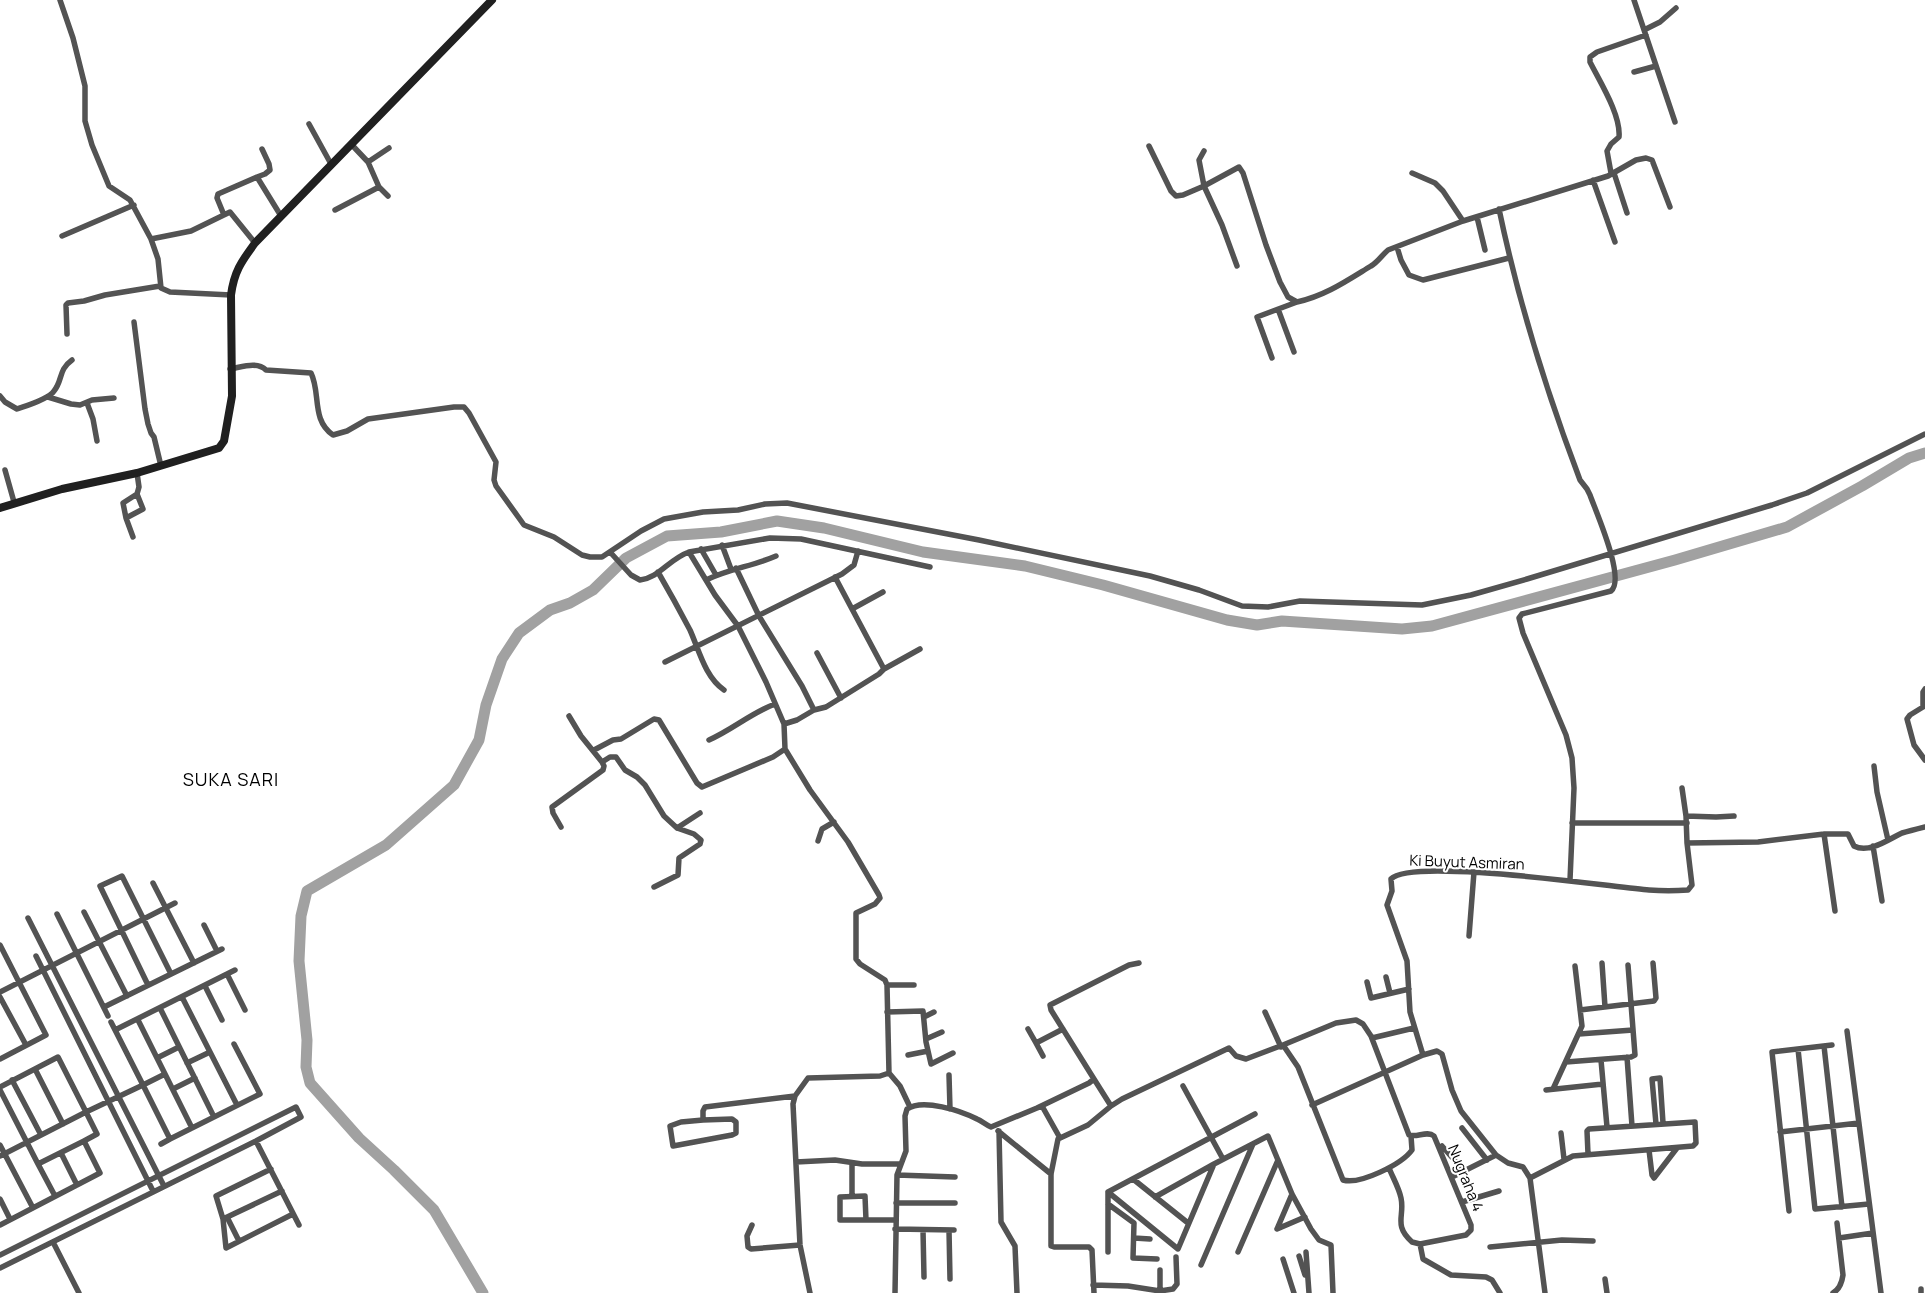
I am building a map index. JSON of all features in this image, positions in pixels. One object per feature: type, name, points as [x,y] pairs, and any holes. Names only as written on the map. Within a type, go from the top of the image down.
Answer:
[{"type":"street","points":[[60,0],[73,38],[85,86],[85,121],[97,161],[112,190],[127,197],[134,205],[151,239],[158,259],[162,290],[166,292],[231,295]]},
{"type":"street","points":[[0,508],[62,488],[137,473],[213,452],[223,445],[232,396],[230,368],[231,295],[233,279],[238,266],[255,243],[492,0]]},
{"type":"street","points":[[1634,0],[1675,122]]},
{"type":"street","points":[[1627,213],[1612,173],[1607,151],[1611,144],[1619,137],[1619,128],[1614,112],[1590,62],[1590,58],[1597,52],[1645,32],[1676,8]]},
{"type":"street","points":[[1634,72],[1656,66]]},
{"type":"street","points":[[309,124],[332,164]]},
{"type":"street","points":[[350,144],[368,162],[379,188],[388,196]]},
{"type":"street","points":[[1149,146],[1174,196],[1183,195],[1204,186],[1239,167],[1243,173],[1280,282],[1288,297],[1297,302]]},
{"type":"street","points":[[368,162],[389,148]]},
{"type":"street","points":[[224,215],[216,196],[270,170],[262,149]]},
{"type":"street","points":[[1204,151],[1199,160],[1204,186],[1222,225],[1237,266]]},
{"type":"street","points":[[1272,358],[1257,317],[1314,297],[1346,282],[1372,266],[1388,250],[1463,221],[1608,176],[1636,160],[1646,158],[1650,159],[1670,207]]},
{"type":"street","points":[[1412,173],[1435,182],[1443,190],[1463,221]]},
{"type":"street","points":[[257,177],[281,216]]},
{"type":"street","points":[[1593,180],[1615,242]]},
{"type":"street","points":[[335,210],[379,188]]},
{"type":"street","points":[[62,236],[134,205]]},
{"type":"street","points":[[1499,209],[1509,258],[1566,440],[1580,480],[1588,488],[1612,558],[1616,578],[1615,586],[1611,591],[1522,614],[1519,618],[1523,633],[1570,747],[1574,788],[1570,880]]},
{"type":"street","points":[[151,239],[191,231],[213,222],[230,212],[255,243]]},
{"type":"street","points":[[1477,217],[1485,250]]},
{"type":"street","points":[[1397,247],[1409,275],[1423,280],[1509,258]]},
{"type":"street","points":[[67,334],[66,305],[105,295],[160,286]]},
{"type":"street","points":[[1278,309],[1294,352]]},
{"type":"street","points":[[134,322],[148,424],[150,433],[154,437],[161,466]]},
{"type":"street","points":[[0,396],[5,402],[17,409],[48,397],[56,389],[63,369],[72,360]]},
{"type":"street","points":[[230,368],[256,365],[262,366],[266,370],[311,373],[320,420],[332,435],[348,431],[368,419],[464,407],[496,462],[494,480],[496,486],[523,524],[554,537],[582,555],[602,557],[641,531],[664,519],[702,512],[738,510],[765,504],[787,503],[979,540],[1150,576],[1198,590],[1242,606],[1254,608],[1300,601],[1434,604],[1612,558],[1807,493],[1925,434]]},
{"type":"street","points":[[48,397],[71,404],[87,404],[92,400],[114,398]]},
{"type":"street","points":[[87,404],[93,419],[97,441]]},
{"type":"street","points":[[5,470],[14,502]]},
{"type":"street","points":[[126,518],[143,509],[137,494],[139,487],[137,473]]},
{"type":"street","points":[[133,537],[122,504],[137,494]]},
{"type":"street","points":[[610,552],[631,576],[640,580],[650,578],[673,559],[689,552],[770,538],[792,538],[930,567]]},
{"type":"street","points":[[722,545],[759,616],[802,686],[814,710]]},
{"type":"street","points":[[700,549],[716,575]]},
{"type":"street","points":[[665,662],[835,577],[854,565],[858,551]]},
{"type":"street","points":[[689,552],[738,626],[766,682],[784,724],[785,749],[803,780],[834,822],[876,888],[880,898],[877,903],[858,911],[854,916],[856,960],[885,980],[887,985],[889,1073],[896,1080],[910,1107]]},
{"type":"street","points":[[706,580],[733,569],[758,564],[776,556]]},
{"type":"street","points":[[658,572],[698,646],[708,671],[724,690]]},
{"type":"street","points":[[835,577],[884,669]]},
{"type":"street","points":[[852,609],[883,592]]},
{"type":"street","points":[[784,724],[797,720],[814,710],[826,707],[884,669],[920,649]]},
{"type":"street","points":[[817,654],[841,698]]},
{"type":"street","points":[[1925,690],[1923,692],[1922,707],[1907,719],[1914,745],[1925,760]]},
{"type":"street","points":[[709,740],[762,709],[775,704]]},
{"type":"street","points":[[561,827],[553,813],[552,807],[603,770],[604,766],[594,750],[581,736],[570,716]]},
{"type":"street","points":[[594,750],[613,740],[621,739],[654,719],[659,720],[697,783],[702,787],[765,760],[785,749]]},
{"type":"street","points":[[602,762],[610,757],[616,757],[625,770],[637,777],[644,785],[660,811],[677,828],[698,836],[701,843],[679,858],[678,875],[654,887]]},
{"type":"street","points":[[1874,766],[1876,787],[1888,840]]},
{"type":"street","name":"Ki Buyut Asmiran","points":[[1423,1055],[1410,1012],[1407,961],[1387,905],[1392,891],[1391,879],[1397,874],[1410,871],[1474,872],[1570,880],[1647,890],[1688,890],[1692,885],[1682,788]]},
{"type":"street","points":[[677,828],[700,813]]},
{"type":"street","points":[[1572,822],[1734,816]]},
{"type":"street","points":[[818,841],[822,829],[834,822]]},
{"type":"street","points":[[1687,843],[1758,842],[1824,834],[1848,834],[1853,844],[1858,848],[1873,846],[1904,832],[1925,828]]},
{"type":"street","points":[[1824,834],[1835,911]]},
{"type":"street","points":[[1873,846],[1882,900]]},
{"type":"street","points":[[1469,936],[1474,872]]},
{"type":"street","points":[[148,985],[100,886],[122,876],[171,974]]},
{"type":"street","points":[[153,883],[194,963]]},
{"type":"street","points":[[0,992],[176,903]]},
{"type":"street","points":[[84,912],[127,996]]},
{"type":"street","points":[[57,914],[108,1016]]},
{"type":"street","points":[[28,918],[164,1186]]},
{"type":"street","points":[[104,1008],[220,950],[204,925]]},
{"type":"street","points":[[0,945],[46,1032],[46,1035],[1,1057]]},
{"type":"street","points":[[36,956],[153,1192]]},
{"type":"street","points":[[1111,1106],[1050,1008],[1051,1003],[1129,965],[1139,963]]},
{"type":"street","points":[[1602,963],[1606,1006]]},
{"type":"street","points":[[1580,1010],[1655,1000],[1653,963]]},
{"type":"street","points":[[1566,1062],[1627,1057],[1635,1054],[1628,965]]},
{"type":"street","points":[[1575,966],[1582,1026],[1566,1062],[1550,1090],[1604,1084]]},
{"type":"street","points":[[115,1030],[235,970]]},
{"type":"street","points":[[227,974],[245,1010]]},
{"type":"street","points":[[1386,977],[1390,993]]},
{"type":"street","points":[[1367,982],[1371,998],[1409,989]]},
{"type":"street","points":[[887,985],[914,985]]},
{"type":"street","points":[[205,986],[222,1020]]},
{"type":"street","points":[[0,997],[26,1045]]},
{"type":"street","points":[[182,997],[237,1106]]},
{"type":"street","points":[[160,1008],[214,1117]]},
{"type":"street","points":[[887,1012],[923,1010],[931,1064],[953,1053]]},
{"type":"street","points":[[924,1016],[934,1012]]},
{"type":"street","points":[[1094,1293],[1092,1250],[1090,1248],[1052,1246],[1050,1174],[1056,1146],[1060,1138],[1088,1125],[1111,1106],[1229,1048],[1236,1056],[1246,1059],[1282,1046],[1336,1023],[1356,1020],[1363,1024],[1372,1038],[1411,1136],[1412,1150],[1408,1156],[1389,1168],[1356,1180],[1343,1180],[1298,1067],[1282,1046],[1265,1012]]},
{"type":"street","points":[[138,1020],[192,1128]]},
{"type":"street","points":[[111,1022],[170,1139]]},
{"type":"street","points":[[1372,1038],[1414,1028]]},
{"type":"street","points":[[1028,1029],[1043,1056]]},
{"type":"street","points":[[1036,1043],[1063,1029]]},
{"type":"street","points":[[1579,1034],[1633,1030]]},
{"type":"street","points":[[1847,1031],[1881,1293]]},
{"type":"street","points":[[926,1038],[942,1032]]},
{"type":"street","points":[[160,1144],[260,1094],[234,1044]]},
{"type":"street","points":[[1824,1046],[1842,1207]]},
{"type":"street","points":[[1789,1212],[1772,1052],[1832,1046]]},
{"type":"street","points":[[157,1058],[179,1047]]},
{"type":"street","points":[[1798,1049],[1815,1210],[1869,1204]]},
{"type":"street","points":[[908,1055],[928,1051]]},
{"type":"street","points":[[1312,1104],[1423,1055],[1437,1051],[1442,1054],[1460,1111],[1496,1155],[1508,1163],[1523,1167],[1530,1178],[1545,1293]]},
{"type":"street","points":[[188,1063],[210,1052]]},
{"type":"street","points":[[38,1164],[98,1134],[58,1057],[0,1088],[38,1164],[55,1196]]},
{"type":"street","points":[[1627,1057],[1632,1126]]},
{"type":"street","points":[[1601,1060],[1607,1128]]},
{"type":"street","points":[[35,1068],[63,1124]]},
{"type":"street","points":[[810,1293],[800,1245],[793,1104],[795,1096],[808,1078],[880,1076],[889,1073]]},
{"type":"street","points":[[2,1155],[165,1074]]},
{"type":"street","points":[[948,1074],[950,1109]]},
{"type":"street","points":[[173,1089],[195,1078]]},
{"type":"street","points":[[1656,1124],[1652,1079],[1660,1078],[1663,1124]]},
{"type":"street","points":[[895,1293],[897,1175],[906,1151],[906,1113],[910,1107],[919,1104],[950,1109],[979,1120],[990,1127],[1042,1106],[1094,1079]]},
{"type":"street","points":[[12,1080],[41,1136]]},
{"type":"street","points":[[1184,1086],[1223,1159]]},
{"type":"street","points":[[703,1120],[703,1111],[706,1107],[795,1096]]},
{"type":"street","points":[[1042,1106],[1060,1138]]},
{"type":"street","points":[[0,1255],[296,1107],[301,1117],[0,1268]]},
{"type":"street","points":[[1108,1192],[1255,1114]]},
{"type":"street","points":[[703,1120],[734,1120],[736,1122],[736,1133],[673,1146],[669,1128],[671,1125],[703,1120]]},
{"type":"street","points":[[1530,1178],[1564,1159],[1588,1154],[1695,1145],[1695,1122],[1588,1130],[1588,1154]]},
{"type":"street","points":[[1780,1132],[1859,1122]]},
{"type":"street","points":[[997,1124],[999,1132],[1001,1222],[1012,1239],[1014,1246],[1018,1293]]},
{"type":"street","points":[[1462,1128],[1487,1160]]},
{"type":"street","points":[[999,1132],[1050,1174]]},
{"type":"street","points":[[1561,1133],[1564,1159]]},
{"type":"street","name":"Nugraha 4","points":[[1411,1136],[1432,1134],[1438,1141],[1471,1225],[1469,1233],[1420,1245]]},
{"type":"street","points":[[1155,1197],[1268,1136],[1292,1194],[1305,1217],[1319,1240],[1331,1245],[1333,1293]]},
{"type":"street","points":[[0,1225],[100,1173],[84,1141]]},
{"type":"street","points":[[256,1141],[299,1225]]},
{"type":"street","points":[[1438,1141],[1465,1172]]},
{"type":"street","points":[[1200,1265],[1253,1144]]},
{"type":"street","points":[[0,1145],[2,1155],[33,1208]]},
{"type":"street","points":[[1649,1150],[1654,1178],[1677,1148]]},
{"type":"street","points":[[60,1153],[77,1185]]},
{"type":"street","points":[[1452,1177],[1496,1155]]},
{"type":"street","points":[[796,1162],[835,1160],[862,1164],[901,1164]]},
{"type":"street","points":[[1238,1252],[1278,1160]]},
{"type":"street","points":[[1108,1192],[1178,1248],[1214,1164]]},
{"type":"street","points":[[852,1165],[852,1196]]},
{"type":"street","points":[[1389,1168],[1402,1200],[1400,1219],[1402,1230],[1412,1242],[1420,1245],[1423,1260],[1451,1275],[1486,1277],[1492,1280],[1500,1293]]},
{"type":"street","points":[[239,1241],[225,1218],[216,1196],[271,1169]]},
{"type":"street","points":[[897,1175],[955,1177]]},
{"type":"street","points":[[1133,1179],[1188,1224]]},
{"type":"street","points":[[225,1218],[282,1191]]},
{"type":"street","points":[[1462,1202],[1499,1191]]},
{"type":"street","points":[[1108,1192],[1108,1252]]},
{"type":"street","points":[[1292,1194],[1277,1229],[1305,1217]]},
{"type":"street","points":[[866,1220],[865,1196],[840,1196],[840,1220],[866,1220],[896,1220]]},
{"type":"street","points":[[0,1199],[10,1219]]},
{"type":"street","points":[[896,1203],[954,1203]]},
{"type":"street","points":[[1108,1204],[1134,1223],[1134,1258],[1157,1259]]},
{"type":"street","points":[[225,1218],[223,1226],[226,1248],[293,1214]]},
{"type":"street","points":[[1833,1293],[1837,1291],[1842,1282],[1843,1275],[1837,1222]]},
{"type":"street","points":[[752,1225],[747,1236],[748,1247],[751,1249],[800,1245]]},
{"type":"street","points":[[896,1229],[952,1230],[950,1279]]},
{"type":"street","points":[[922,1230],[924,1277]]},
{"type":"street","points":[[1839,1238],[1873,1233]]},
{"type":"street","points":[[42,1234],[79,1293]]},
{"type":"street","points":[[1134,1238],[1150,1238]]},
{"type":"street","points":[[1490,1247],[1562,1240],[1593,1241]]},
{"type":"street","points":[[1306,1252],[1309,1290]]},
{"type":"street","points":[[1093,1285],[1128,1286],[1160,1291],[1171,1289],[1177,1284],[1176,1256]]},
{"type":"street","points":[[1299,1256],[1309,1290]]},
{"type":"street","points":[[1283,1259],[1294,1293]]},
{"type":"street","points":[[1160,1270],[1160,1291]]},
{"type":"street","points":[[1605,1279],[1606,1293]]},
{"type":"waterway","points":[[483,1293],[434,1210],[359,1138],[310,1083],[306,1067],[307,1040],[299,961],[301,916],[307,891],[386,845],[454,785],[479,740],[486,705],[502,659],[519,633],[550,610],[570,603],[593,590],[626,558],[667,536],[721,532],[777,521],[824,528],[923,552],[1025,566],[1103,585],[1227,620],[1257,625],[1282,621],[1402,629],[1432,626],[1675,560],[1787,527],[1909,458],[1925,453]]},
{"type":"district","name":"SUKA SARI","points":[[231,779]]}]
